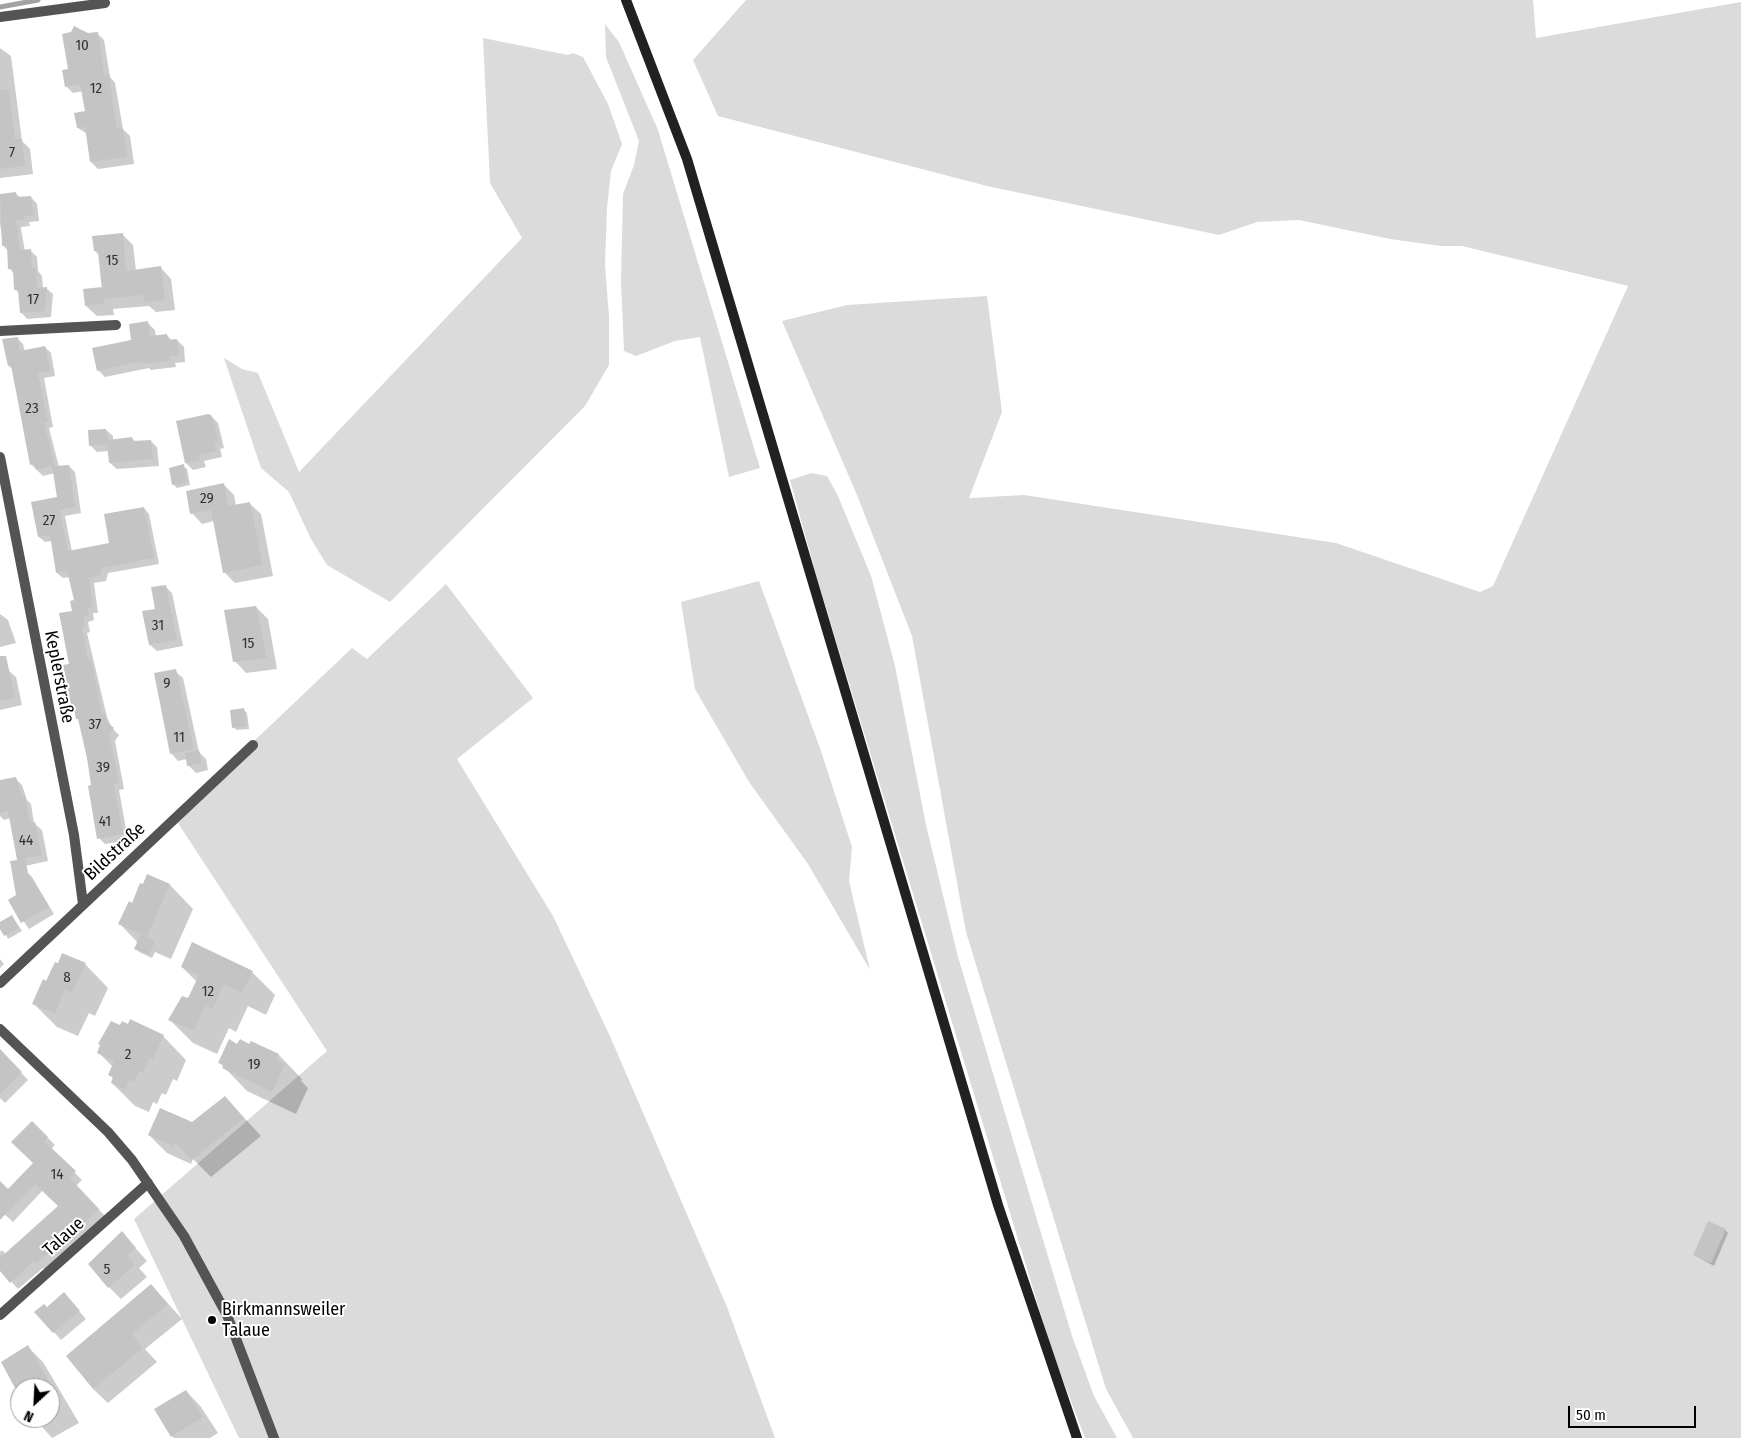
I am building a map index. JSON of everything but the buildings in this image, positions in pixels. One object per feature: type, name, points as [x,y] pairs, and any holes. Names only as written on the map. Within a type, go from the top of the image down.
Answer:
[{"type":"main road","points":[[626,0],[687,159],[998,1205],[1077,1438]]},
{"type":"street","points":[[0,17],[105,3]]},
{"type":"street","points":[[0,331],[116,325]]},
{"type":"street","name":"Keplerstraße","points":[[0,456],[74,835],[83,904]]},
{"type":"street","name":"Bildstraße","points":[[0,983],[254,745]]},
{"type":"street","points":[[0,1029],[108,1132],[148,1183],[184,1236],[218,1295],[274,1438]]},
{"type":"street","name":"Talaue","points":[[0,1315],[148,1183]]},
{"type":"shaded area","points":[[746,0],[1533,0],[1536,38],[1741,2],[1741,1438],[1133,1438],[1106,1389],[966,932],[912,636],[857,495],[782,321],[847,305],[987,296],[1002,412],[969,498],[1024,495],[1336,543],[1480,592],[1493,586],[1628,286],[1462,246],[1441,246],[1390,239],[1299,220],[1257,222],[1219,235],[987,186],[718,116],[693,60]]},
{"type":"shaded area","points":[[605,24],[619,42],[658,130],[760,468],[729,477],[700,337],[675,341],[636,356],[624,351],[621,281],[623,194],[634,165],[639,141],[606,57]]},
{"type":"shaded area","points":[[483,38],[568,55],[573,53],[583,57],[608,104],[622,144],[611,171],[607,208],[605,265],[609,317],[609,365],[585,406],[390,602],[327,565],[311,539],[289,492],[261,468],[224,358],[242,369],[258,373],[299,472],[522,238],[490,183]]},
{"type":"shaded area","points":[[811,473],[827,476],[838,496],[871,576],[895,666],[926,825],[958,957],[1072,1336],[1094,1396],[1117,1438],[1085,1438],[1052,1351],[817,578],[790,480]]},
{"type":"shaded area","points":[[759,581],[821,751],[852,847],[849,881],[870,970],[808,864],[749,782],[695,689],[681,602]]},
{"type":"shaded area","points":[[446,584],[533,698],[457,759],[553,916],[609,1034],[727,1307],[775,1438],[239,1438],[134,1219],[327,1051],[174,817],[352,648],[367,659]]},
{"type":"waterway","points":[[0,7],[38,0]]},
{"type":"place","name":"Birkmannsweiler Talaue","points":[[212,1320]]}]
